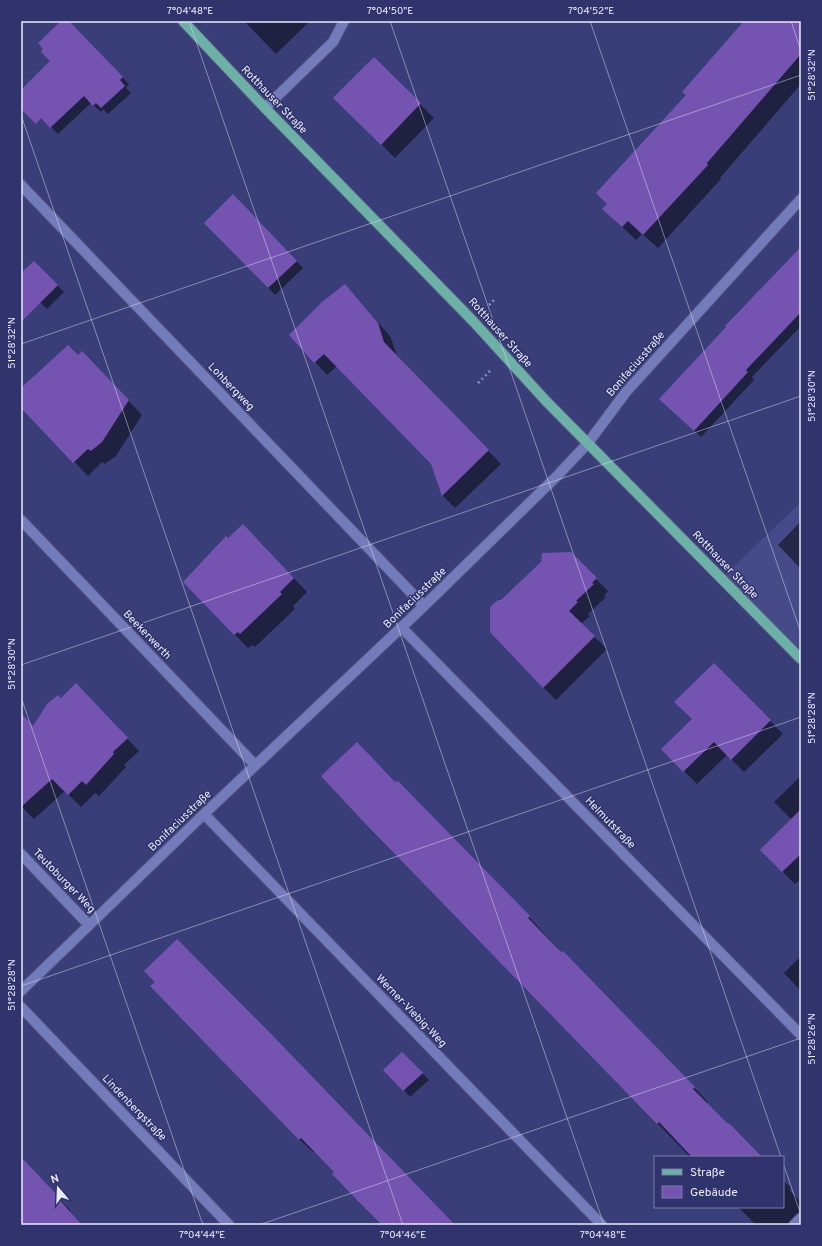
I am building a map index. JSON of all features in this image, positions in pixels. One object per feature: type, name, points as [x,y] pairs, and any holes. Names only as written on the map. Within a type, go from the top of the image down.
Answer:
[{"type":"main road","name":"Rotthauser Straße","points":[[183,21],[265,108],[473,321],[536,390],[801,659]]},
{"type":"street","points":[[265,108],[333,42],[344,21]]},
{"type":"street","name":"Lohbergweg","points":[[21,185],[424,606]]},
{"type":"street","name":"Bonifaciusstraße","points":[[21,991],[204,814],[424,606],[557,476],[588,443],[626,392],[801,199]]},
{"type":"street","name":"Beekerwerth","points":[[21,520],[255,766]]},
{"type":"street","name":"Helmutstraße","points":[[401,628],[801,1035]]},
{"type":"street","name":"Werner-Viebig-Weg","points":[[204,814],[602,1225]]},
{"type":"street","name":"Teutoburger Weg","points":[[21,854],[89,924]]},
{"type":"street","name":"Lindenbergstraße","points":[[21,1007],[229,1225]]},
{"type":"street","points":[[794,1225],[801,1218]]},
{"type":"shaded area","points":[[801,502],[801,651],[723,577]]},
{"type":"building","points":[[61,21],[69,21],[123,77],[120,80],[125,86],[101,108],[96,103],[93,106],[84,96],[50,128],[41,118],[36,124],[21,109],[21,90],[50,61],[41,52],[43,49],[38,43]]},
{"type":"building","points":[[744,21],[801,21],[801,54],[707,163],[708,165],[643,235],[628,221],[622,227],[602,209],[607,204],[596,193],[686,95],[682,92]]},
{"type":"building","points":[[374,57],[421,103],[381,145],[333,98]]},
{"type":"building","points":[[233,194],[297,261],[268,288],[204,223]]},
{"type":"building","points":[[801,247],[801,312],[746,370],[748,372],[694,431],[659,399],[726,327],[725,326]]},
{"type":"building","points":[[34,261],[58,285],[21,322],[21,273]]},
{"type":"building","points":[[345,284],[378,323],[384,342],[489,450],[442,496],[431,464],[324,354],[314,363],[289,335],[322,302]]},
{"type":"building","points":[[68,345],[78,355],[82,351],[129,400],[102,442],[91,451],[88,449],[73,463],[21,408],[21,388]]},
{"type":"building","points":[[243,524],[294,578],[280,592],[282,594],[240,634],[238,632],[234,635],[183,582],[226,536],[228,538]]},
{"type":"building","points":[[571,552],[597,578],[592,583],[594,584],[576,601],[578,602],[569,611],[595,636],[543,688],[490,632],[490,607],[498,600],[501,600],[541,562],[542,553]]},
{"type":"building","points":[[714,663],[771,720],[731,760],[714,742],[683,772],[661,749],[692,719],[674,702]]},
{"type":"building","points":[[76,683],[128,738],[113,752],[114,754],[86,785],[82,781],[68,795],[52,779],[21,807],[21,713],[33,726],[47,704],[58,695],[61,698]]},
{"type":"building","points":[[357,742],[395,782],[398,781],[530,916],[528,918],[561,952],[563,951],[695,1087],[693,1089],[761,1156],[691,1156],[659,1122],[657,1124],[321,776]]},
{"type":"building","points":[[801,809],[801,854],[782,872],[760,850]]},
{"type":"building","points":[[177,939],[275,1038],[455,1225],[382,1225],[357,1200],[332,1174],[334,1172],[301,1138],[299,1140],[150,986],[155,982],[144,971]]},
{"type":"building","points":[[402,1052],[423,1073],[403,1091],[383,1070]]},
{"type":"building","points":[[21,1157],[58,1196],[57,1197],[82,1225],[21,1225]]}]
